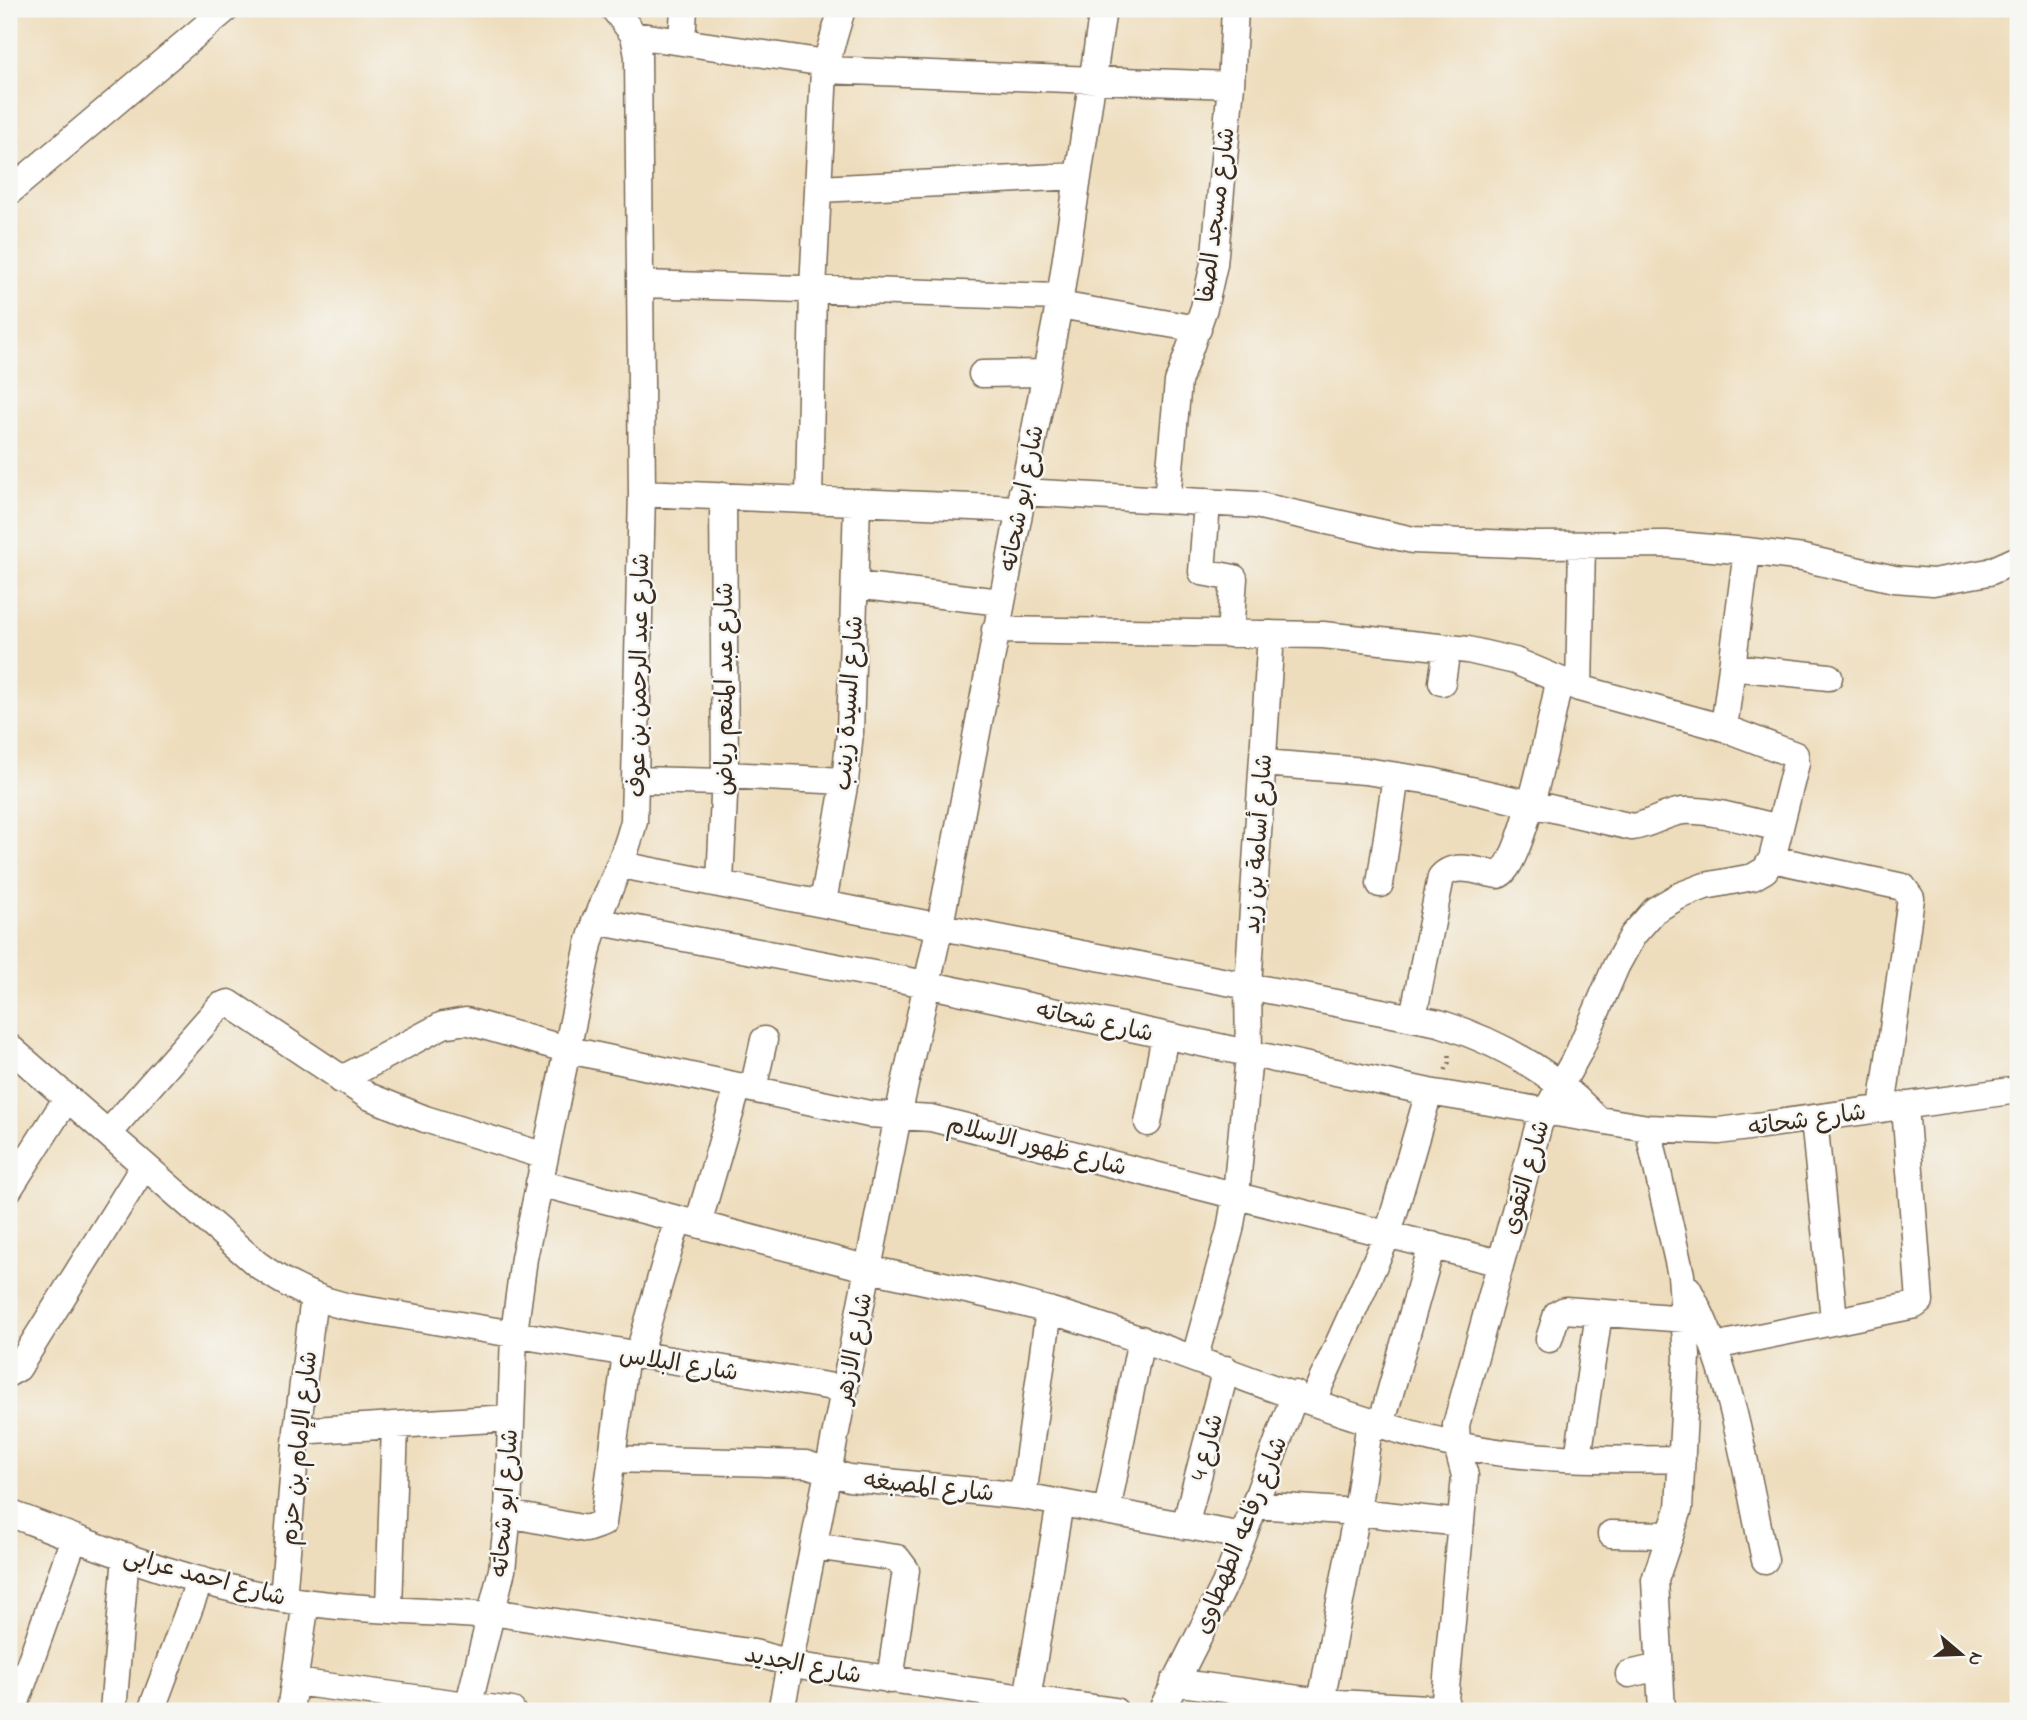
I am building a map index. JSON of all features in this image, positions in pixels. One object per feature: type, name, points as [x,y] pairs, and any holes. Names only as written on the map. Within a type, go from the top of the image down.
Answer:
[{"type":"street","points":[[9,192],[226,9]]},
{"type":"street","points":[[614,9],[634,35],[825,67],[1231,85]]},
{"type":"street","points":[[682,41],[684,9]]},
{"type":"street","points":[[809,500],[813,289],[825,67],[842,9]]},
{"type":"street","name":"شارع ابو شحاته","points":[[926,985],[940,925],[1060,301],[1103,9]]},
{"type":"street","name":"شارع مسجد الصفا","points":[[1167,500],[1178,382],[1198,329],[1215,253],[1231,85],[1235,9]]},
{"type":"street","name":"شارع عبد الرحمن بن عوف","points":[[513,1333],[539,1183],[595,921],[621,865],[634,821],[642,493],[642,284],[638,56],[634,35]]},
{"type":"street","points":[[818,189],[1078,176]]},
{"type":"street","points":[[642,284],[1060,301],[1198,329]]},
{"type":"street","points":[[982,374],[1046,373]]},
{"type":"street","points":[[642,493],[858,502],[1208,502],[1296,511],[1385,536],[1412,540],[1582,545],[1666,544],[1803,558],[1894,579],[1933,582],[1989,572],[2018,559]]},
{"type":"street","name":"شارع عبد المنعم رياض","points":[[720,882],[725,779],[723,496]]},
{"type":"street","name":"شارع السيدة زينب","points":[[823,902],[845,780],[853,683],[858,502]]},
{"type":"street","points":[[1208,502],[1202,572],[1234,578],[1230,634]]},
{"type":"street","points":[[1413,1017],[1441,877],[1447,869],[1455,867],[1504,874],[1532,804],[1569,685],[1582,545]]},
{"type":"street","points":[[1724,728],[1747,551]]},
{"type":"street","points":[[855,585],[1001,602]]},
{"type":"street","points":[[995,629],[1323,635],[1447,648],[1515,661],[1569,685],[1724,728],[1795,755],[1796,762],[1772,859],[1903,887],[1911,898],[1894,1108],[1920,1301],[1915,1305],[1834,1319],[1715,1346]]},
{"type":"street","name":"شارع أسامة بن زيد","points":[[1195,1357],[1230,1230],[1236,1195],[1249,1055],[1248,986],[1271,634]]},
{"type":"street","points":[[1442,682],[1447,648]]},
{"type":"street","points":[[1732,667],[1829,677]]},
{"type":"street","points":[[1263,763],[1396,776],[1632,827],[1647,824],[1671,813],[1692,811],[1780,828]]},
{"type":"street","points":[[1380,884],[1396,776]]},
{"type":"street","points":[[637,779],[845,780]]},
{"type":"street","name":"شارع التقوى","points":[[1444,1710],[1465,1476],[1457,1445],[1458,1415],[1544,1113],[1595,1019],[1616,967],[1633,935],[1655,910],[1679,896],[1705,886],[1753,877],[1765,870],[1772,859]]},
{"type":"street","points":[[621,865],[1439,1023],[1499,1045],[1560,1085],[1595,1117]]},
{"type":"street","name":"شارع شحاته","points":[[595,921],[926,985],[1249,1055],[1435,1084],[1544,1113],[1595,1117],[1648,1128],[1719,1130],[2018,1090]]},
{"type":"street","name":"شارع الازهر","points":[[781,1711],[926,985]]},
{"type":"street","points":[[108,1133],[220,1006],[229,1003],[340,1080],[396,1109],[545,1156]]},
{"type":"street","name":"شارع ظهور الاسلام","points":[[340,1080],[454,1021],[466,1021],[569,1050],[869,1114],[931,1118],[1500,1263]]},
{"type":"street","points":[[1148,1123],[1166,1036]]},
{"type":"street","points":[[508,1514],[586,1529],[598,1527],[606,1517],[613,1459],[632,1355],[764,1040]]},
{"type":"street","name":"شارع البلاس","points":[[9,1047],[257,1264],[283,1282],[314,1297],[345,1306],[845,1389]]},
{"type":"street","name":"شارع رفاعه الطهطاوى","points":[[1161,1711],[1207,1624],[1254,1505],[1304,1397],[1388,1234],[1435,1084]]},
{"type":"street","points":[[9,1189],[67,1098]]},
{"type":"street","points":[[1814,1119],[1834,1319]]},
{"type":"street","points":[[1648,1128],[1681,1275],[1686,1319],[1687,1378],[1679,1509],[1656,1580],[1661,1711]]},
{"type":"street","points":[[9,1373],[18,1368],[145,1166]]},
{"type":"street","points":[[539,1183],[868,1268],[1049,1310],[1195,1357],[1375,1423],[1457,1445],[1514,1454],[1578,1458],[1682,1459]]},
{"type":"street","points":[[1321,1702],[1375,1423],[1432,1245]]},
{"type":"street","points":[[1681,1275],[1715,1346],[1726,1382],[1765,1560]]},
{"type":"street","name":"شارع الإمام بن حزم","points":[[290,1711],[295,1682],[297,1431],[314,1297]]},
{"type":"street","points":[[1023,1496],[1049,1310]]},
{"type":"street","points":[[1549,1339],[1561,1311],[1686,1319]]},
{"type":"street","points":[[1578,1458],[1599,1313]]},
{"type":"street","name":"شارع ابو شحاته","points":[[468,1708],[502,1570],[508,1514],[513,1333]]},
{"type":"street","points":[[1108,1511],[1141,1339]]},
{"type":"street","name":"شارع 4","points":[[1185,1525],[1226,1368]]},
{"type":"street","points":[[297,1431],[510,1418]]},
{"type":"street","points":[[389,1608],[395,1425]]},
{"type":"street","name":"شارع المصبغه","points":[[613,1459],[806,1464],[849,1478],[1023,1496],[1243,1536]]},
{"type":"street","points":[[1026,1705],[1060,1503]]},
{"type":"street","points":[[1254,1505],[1357,1511],[1461,1523]]},
{"type":"street","name":"شارع احمد عرابى","points":[[9,1513],[200,1580],[295,1600],[492,1614]]},
{"type":"street","points":[[1611,1534],[1670,1535]]},
{"type":"street","points":[[13,1711],[74,1538]]},
{"type":"street","points":[[814,1546],[897,1558],[904,1563],[906,1570],[890,1680]]},
{"type":"street","points":[[113,1711],[126,1556]]},
{"type":"street","points":[[150,1711],[200,1580]]},
{"type":"street","name":"شارع الجديد","points":[[492,1614],[754,1653],[791,1663],[1026,1705],[1115,1711]]},
{"type":"street","points":[[1629,1674],[1659,1667]]},
{"type":"street","points":[[295,1682],[468,1708],[512,1711]]},
{"type":"street","points":[[1174,1682],[1321,1702],[1444,1710]]},
{"type":"path","points":[[1435,1084],[1449,1063],[1450,1055],[1439,1023]]}]
